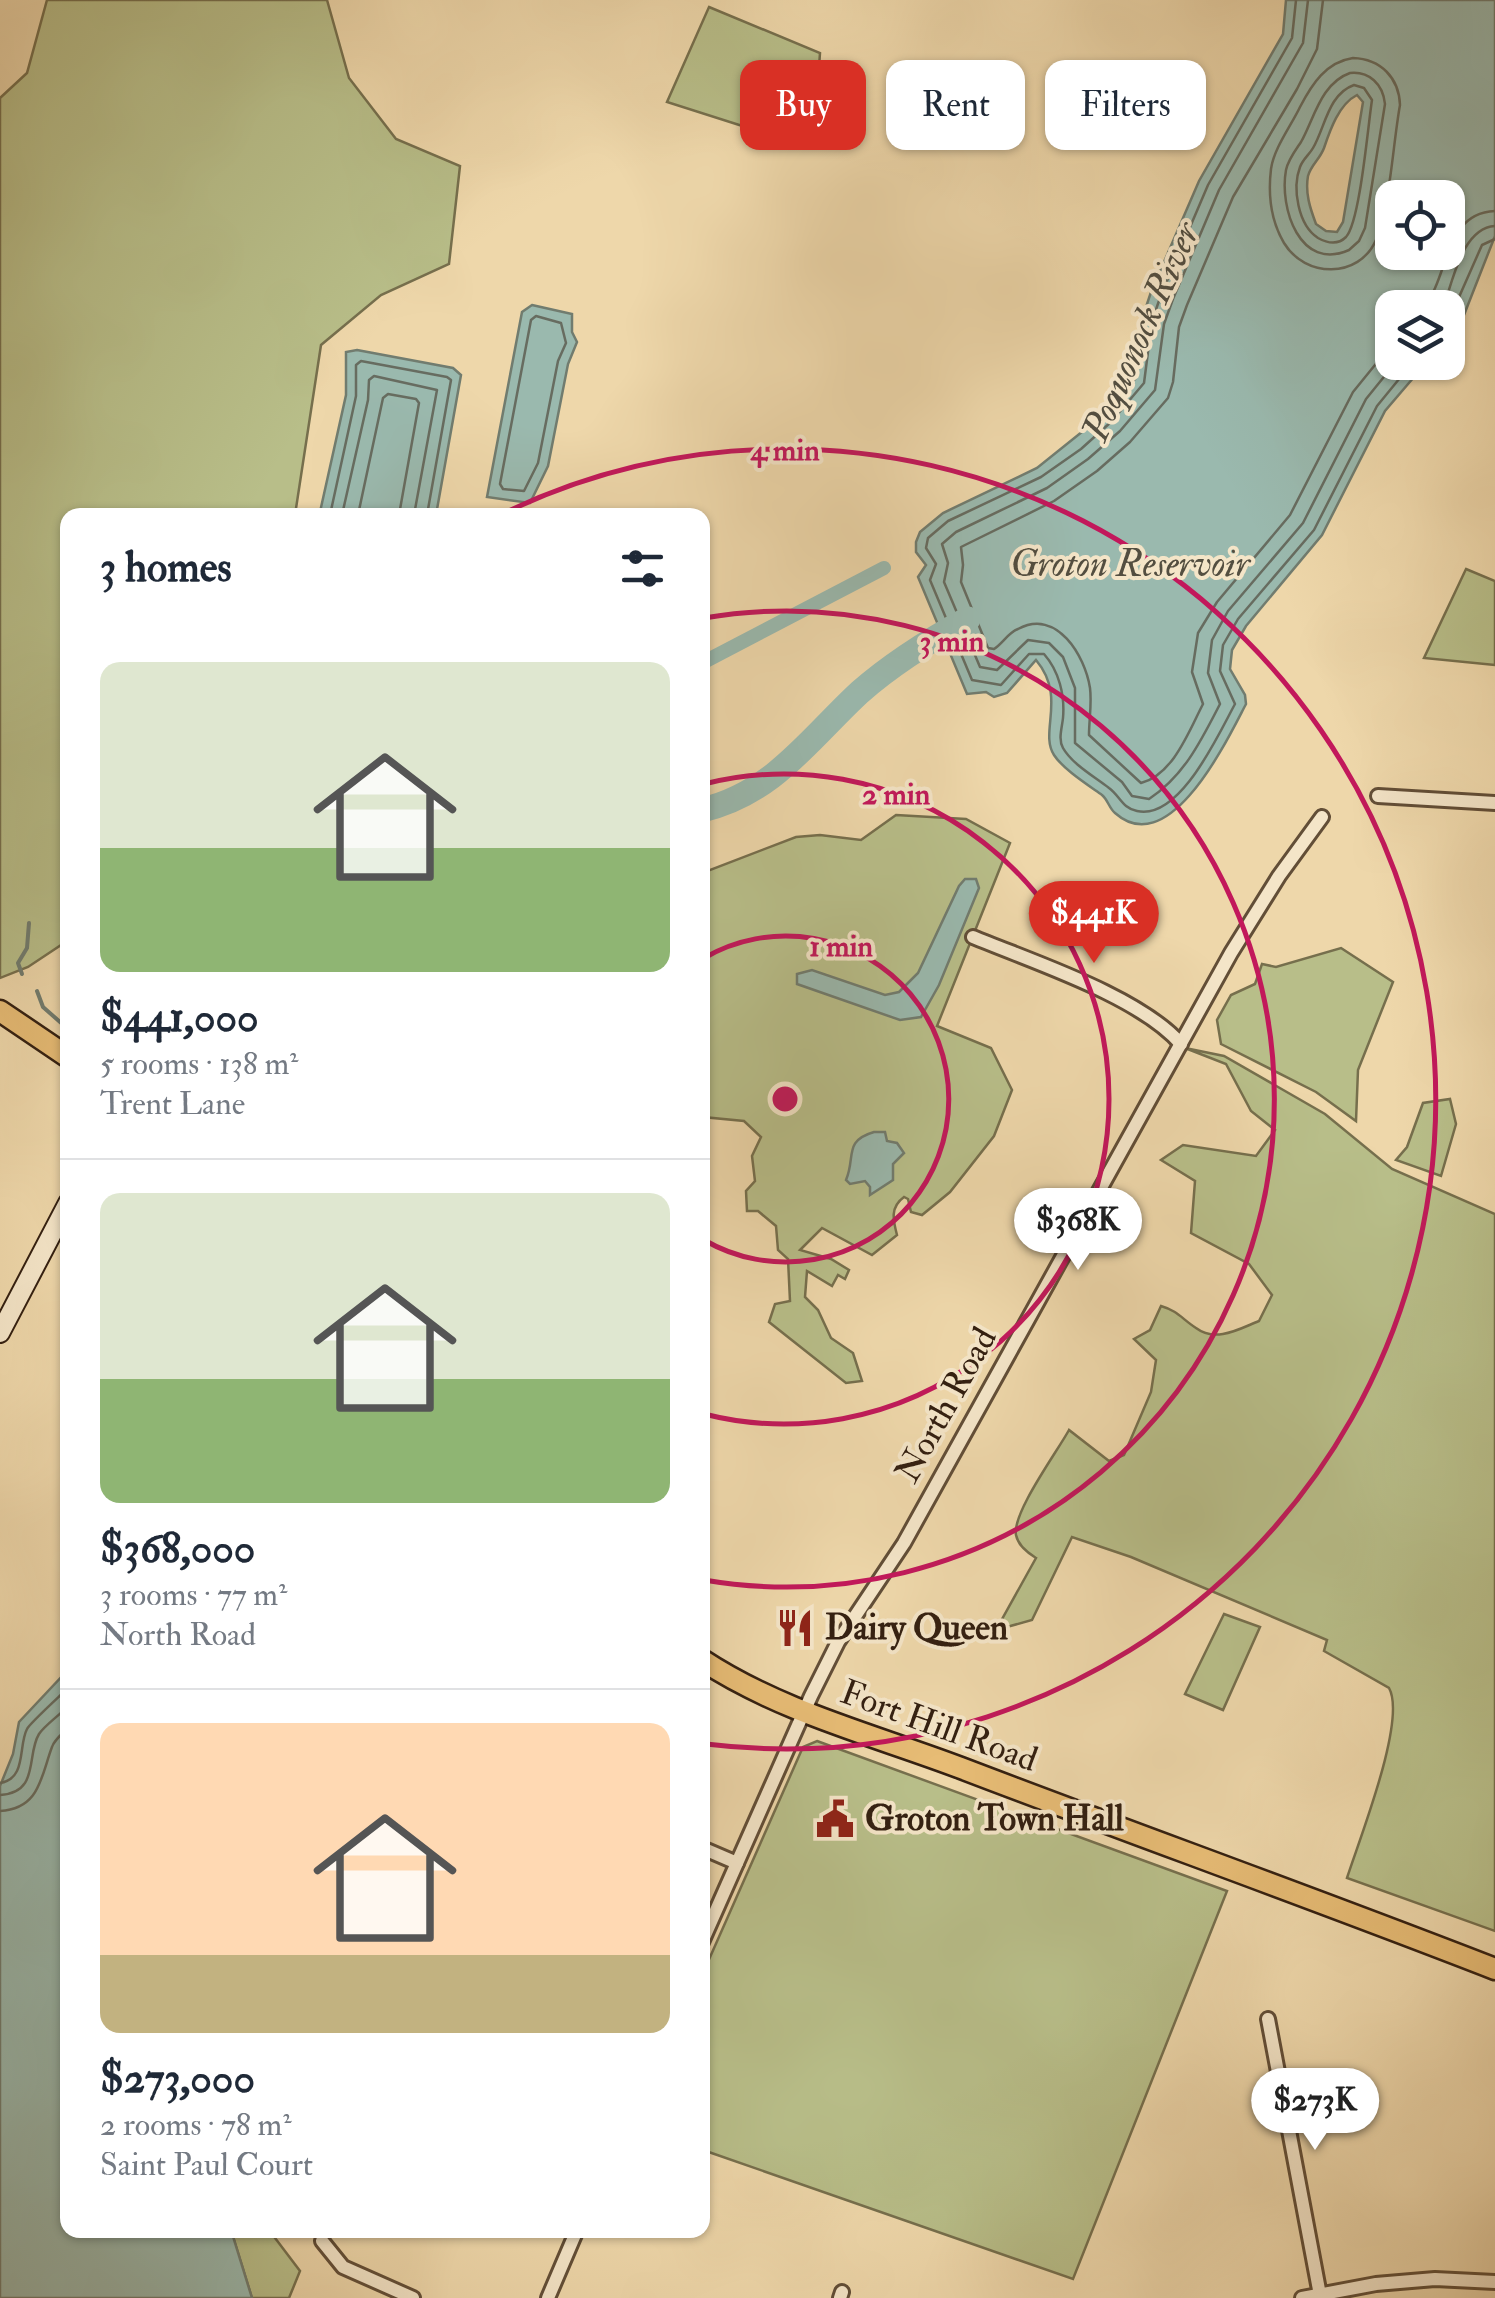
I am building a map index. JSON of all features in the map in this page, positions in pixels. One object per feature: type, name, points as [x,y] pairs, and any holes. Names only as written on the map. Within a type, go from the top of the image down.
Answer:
[{"type":"main road","points":[[0,1011],[60,1052]]},
{"type":"main road","points":[[0,1333],[60,1217]]},
{"type":"main road","name":"Fort Hill Road","points":[[710,1665],[804,1712],[1495,1968]]},
{"type":"street","points":[[1378,796],[1495,804]]},
{"type":"street","name":"North Road","points":[[710,1924],[838,1642],[904,1544],[1251,919],[1322,817]]},
{"type":"street","points":[[973,937],[1140,1012],[1181,1044]]},
{"type":"street","points":[[710,1851],[737,1863]]},
{"type":"street","points":[[1268,2019],[1320,2295]]},
{"type":"street","points":[[548,2298],[574,2238]]},
{"type":"street","points":[[322,2241],[344,2268],[413,2298]]},
{"type":"street","points":[[1302,2298],[1336,2295],[1376,2284],[1436,2279],[1495,2282]]},
{"type":"green space","points":[[47,0],[327,0],[349,78],[396,139],[460,166],[449,264],[381,295],[321,345],[296,508],[60,508],[60,946],[28,967],[0,978],[0,98],[27,73]]},
{"type":"green space","points":[[709,7],[820,53],[820,60],[740,60],[740,125],[667,102]]},
{"type":"green space","points":[[1466,569],[1495,581],[1495,665],[1424,658]]},
{"type":"green space","points":[[896,815],[966,819],[1010,843],[937,1026],[991,1048],[1012,1090],[994,1136],[950,1192],[922,1215],[911,1212],[904,1197],[895,1209],[897,1235],[872,1255],[822,1228],[800,1250],[831,1259],[849,1270],[845,1279],[838,1275],[832,1286],[807,1271],[805,1297],[818,1310],[831,1338],[853,1353],[862,1381],[846,1383],[769,1322],[775,1304],[790,1301],[788,1259],[778,1250],[776,1226],[758,1211],[747,1211],[746,1191],[755,1181],[752,1156],[761,1137],[744,1121],[710,1118],[710,870],[796,837],[820,835],[861,840]]},
{"type":"green space","points":[[1341,948],[1393,982],[1358,1070],[1356,1121],[1316,1092],[1221,1044],[1217,1020],[1231,995],[1255,984],[1262,964],[1276,967]]},
{"type":"green space","points":[[1185,1048],[1224,1056],[1325,1114],[1392,1169],[1495,1214],[1495,1931],[1347,1878],[1387,1752],[1393,1704],[1389,1688],[1324,1651],[1327,1640],[1131,1557],[1072,1537],[1032,1620],[996,1630],[1036,1558],[1017,1539],[1021,1512],[1069,1430],[1109,1461],[1124,1455],[1151,1392],[1156,1360],[1134,1339],[1150,1330],[1161,1306],[1204,1332],[1219,1334],[1259,1321],[1272,1295],[1249,1264],[1191,1233],[1195,1181],[1161,1160],[1183,1145],[1256,1156],[1275,1130],[1251,1111],[1226,1064]]},
{"type":"green space","points":[[1450,1099],[1456,1124],[1441,1176],[1396,1160],[1407,1147],[1423,1103]]},
{"type":"green space","points":[[1224,1614],[1260,1627],[1223,1710],[1185,1694]]},
{"type":"green space","points":[[817,1741],[1227,1891],[1073,2279],[710,2152],[710,1957],[803,1747]]},
{"type":"green space","points":[[233,2238],[275,2238],[300,2271],[289,2298],[252,2298]]},
{"type":"water","name":"Groton Reservoir","points":[[1286,0],[1495,0],[1495,236],[1465,312],[1465,290],[1375,290],[1375,380],[1411,380],[1385,411],[1322,535],[1246,626],[1232,650],[1230,669],[1246,704],[1226,742],[1194,790],[1176,809],[1156,821],[1136,824],[1115,813],[1102,795],[1054,755],[1049,736],[1050,687],[1036,660],[1007,693],[994,697],[986,692],[967,694],[918,577],[926,565],[916,552],[916,542],[920,532],[943,513],[1037,468],[1103,415],[1136,378],[1142,319],[1199,181],[1283,34]],"holes":[[[1357,95],[1363,102],[1343,222],[1337,232],[1326,231],[1316,224],[1312,212],[1308,176],[1340,111]]]},
{"type":"water","points":[[532,305],[572,314],[572,332],[577,342],[568,364],[548,466],[530,503],[487,497],[522,312]]},
{"type":"water","points":[[357,350],[453,368],[461,375],[437,508],[321,508],[346,395],[346,352]]},
{"type":"water","points":[[965,879],[976,879],[979,888],[939,985],[921,1017],[900,1020],[797,984],[797,974],[812,970],[885,995],[899,992],[918,973]]},
{"type":"water","points":[[874,1132],[885,1132],[887,1141],[897,1143],[904,1153],[893,1164],[893,1180],[870,1195],[865,1181],[850,1184],[846,1180],[854,1145]]},
{"type":"water","points":[[60,1678],[60,2238],[233,2238],[252,2298],[0,2298],[0,1786],[13,1754],[19,1722]]},
{"type":"waterway","points":[[710,659],[884,568]]},
{"type":"waterway","name":"Poquonock River","points":[[710,807],[770,778],[873,681],[968,619]]},
{"type":"waterway","points":[[22,974],[18,963],[27,948],[29,923]]},
{"type":"waterway","points":[[37,991],[43,1007],[60,1022]]},
{"type":"place","name":"Dairy Queen","points":[[795,1628]]},
{"type":"place","name":"Groton Town Hall","points":[[835,1819]]}]
